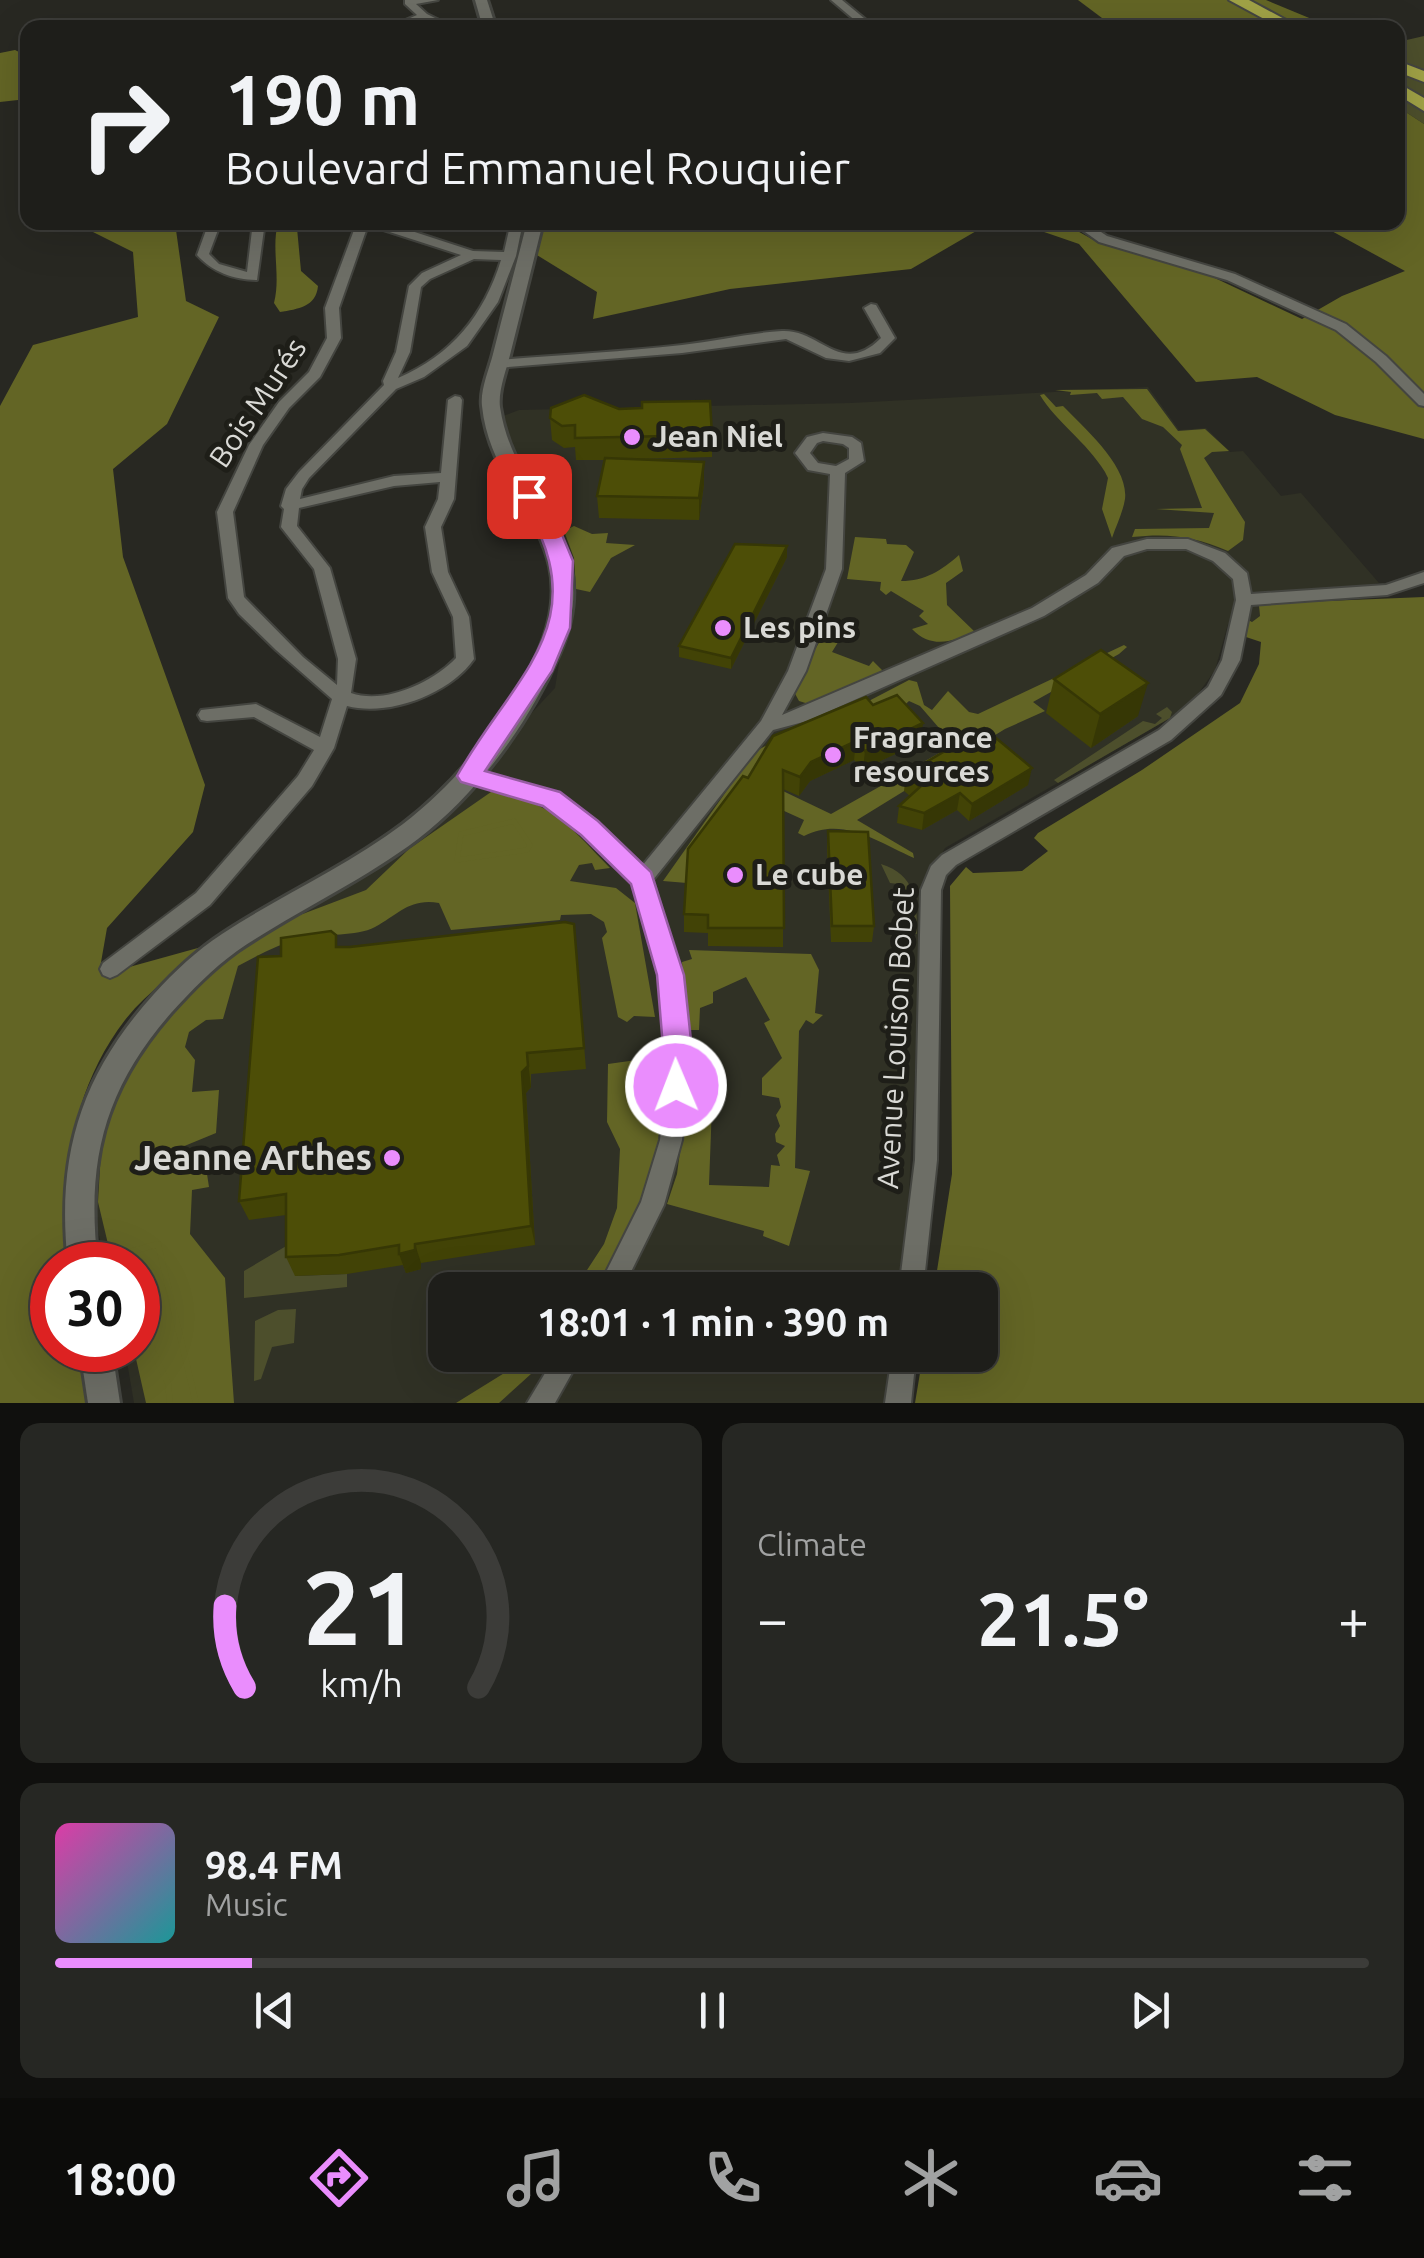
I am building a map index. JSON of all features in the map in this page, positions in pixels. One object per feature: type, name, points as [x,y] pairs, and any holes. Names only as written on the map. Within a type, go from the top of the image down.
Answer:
[{"type":"highway","points":[[1237,0],[1278,20]]},
{"type":"highway","points":[[1251,0],[1292,20]]},
{"type":"street","points":[[407,1],[432,0]]},
{"type":"street","points":[[836,0],[861,20]]},
{"type":"street","points":[[407,1],[433,20]]},
{"type":"street","points":[[413,20],[424,16]]},
{"type":"street","points":[[212,230],[203,255],[216,266],[253,277],[258,230]]},
{"type":"street","name":"Bois Murés","points":[[340,695],[236,598],[225,512],[256,444],[284,405],[314,374],[334,338],[332,308],[363,230]]},
{"type":"street","name":"Bois Murés","points":[[411,230],[472,254],[510,256]]},
{"type":"street","name":"Bois Murés","points":[[290,506],[304,475],[391,386],[455,350],[486,315],[502,286],[520,230]]},
{"type":"street","points":[[79,1242],[76,1226],[82,1147],[102,1088],[140,1027],[204,960],[412,831],[469,776],[544,666],[559,628],[564,594],[562,561],[548,525],[498,442],[492,424],[491,385],[521,230]]},
{"type":"street","points":[[1089,230],[1103,239],[1231,277],[1341,327],[1381,358],[1424,402]]},
{"type":"street","name":"Bois Murés","points":[[391,386],[415,286],[426,276],[472,254]]},
{"type":"street","points":[[497,364],[682,349],[786,335],[800,337],[835,356],[870,354],[888,338],[871,308]]},
{"type":"street","points":[[340,695],[352,702],[368,703],[408,694],[451,674],[465,658],[460,617],[440,572],[433,528],[446,498],[455,400]]},
{"type":"street","points":[[642,879],[766,725],[798,671],[834,569],[838,470]]},
{"type":"street","points":[[110,969],[203,900],[306,781],[325,748],[346,683],[347,659],[322,568],[289,527],[290,506],[394,481],[446,477]]},
{"type":"street","points":[[766,725],[801,716],[1038,612],[1092,579],[1118,552],[1147,544],[1188,544],[1220,557],[1241,577],[1244,600],[1386,590],[1424,577]]},
{"type":"street","name":"Avenue Louison Bobet","points":[[913,1272],[926,1160],[931,890],[938,871],[949,860],[1165,735],[1186,717],[1215,690],[1232,660],[1244,600]]},
{"type":"street","points":[[207,716],[256,710],[325,748]]},
{"type":"street","points":[[469,776],[551,799],[589,828],[642,879],[670,975],[678,1059],[670,1140],[652,1205],[618,1272]]},
{"type":"street","points":[[99,1372],[104,1403]]},
{"type":"street","points":[[540,1403],[559,1372]]},
{"type":"street","points":[[898,1403],[902,1372]]},
{"type":"shaded area","points":[[1078,0],[1266,0],[1314,20],[1105,20]]},
{"type":"shaded area","points":[[20,52],[20,100],[0,102],[0,53]]},
{"type":"shaded area","points":[[1405,112],[1424,124],[1424,439],[1335,415],[1257,377],[1196,382],[1079,244],[1038,230],[1076,230],[1099,243],[1200,271],[1302,319],[1342,296],[1405,271],[1330,230],[1405,230]]},
{"type":"shaded area","points":[[176,230],[186,301],[219,317],[167,424],[113,469],[123,557],[205,785],[193,832],[107,928],[100,968],[122,969],[205,946],[133,1010],[107,1047],[92,1076],[73,1137],[66,1201],[68,1242],[30,1242],[30,1372],[88,1372],[93,1403],[0,1403],[0,406],[33,345],[138,317],[133,252],[93,232]]},
{"type":"shaded area","points":[[277,230],[297,230],[301,271],[318,286],[310,303],[280,312],[274,303]]},
{"type":"shaded area","points":[[544,230],[978,230],[911,269],[730,289],[593,319],[597,292],[532,252]]},
{"type":"shaded area","points":[[1148,387],[1179,430],[1206,428],[1230,452],[1243,451],[1281,496],[1301,493],[1379,583],[1259,606],[1260,616],[1252,622],[1241,616],[1228,624],[1215,670],[1193,701],[945,848],[928,878],[923,912],[905,1272],[428,1272],[428,1372],[900,1372],[898,1403],[134,1403],[129,1372],[160,1372],[160,1242],[101,1242],[91,1201],[106,1111],[249,938],[410,844],[555,688],[574,571],[560,535],[504,441],[503,416],[519,410],[851,403]]},
{"type":"shaded area","points":[[1147,389],[1178,431],[1205,429],[1229,451],[1212,452],[1204,458],[1245,522],[1243,540],[1228,551],[1181,537],[1132,537],[1135,529],[1209,528],[1214,513],[1156,509],[1202,508],[1180,449],[1182,445],[1163,427],[1142,419],[1123,397],[1102,399],[1097,393],[1070,395],[1071,392],[1055,390]]},
{"type":"shaded area","points":[[1044,394],[1056,407],[1063,406],[1093,436],[1120,474],[1125,499],[1112,538],[1102,509],[1108,478],[1047,405],[1040,395]]},
{"type":"shaded area","points":[[574,526],[592,534],[608,533],[606,543],[635,545],[611,558],[590,592],[576,589],[574,558],[564,531]]},
{"type":"shaded area","points":[[855,537],[886,539],[887,544],[906,545],[914,552],[901,581],[932,574],[959,555],[963,571],[946,583],[947,605],[975,632],[950,641],[927,639],[912,629],[928,624],[919,616],[924,611],[891,591],[886,595],[880,590],[881,582],[847,579]]},
{"type":"shaded area","points":[[1424,597],[1424,1403],[915,1403],[920,1372],[998,1372],[998,1272],[937,1272],[952,1174],[950,886],[966,867],[973,873],[1022,871],[1048,851],[1034,838],[1038,833],[1142,770],[1240,703],[1259,664],[1261,642],[1240,635],[1241,616],[1252,622],[1260,616],[1259,606]]},
{"type":"shaded area","points":[[823,636],[840,639],[832,652],[869,666],[873,661],[885,673],[815,706],[799,701],[792,688]]},
{"type":"shaded area","points":[[1124,645],[1127,647],[1119,654],[1033,702],[1045,711],[1005,729],[857,820],[913,853],[914,858],[846,830],[804,836],[798,833],[804,820],[782,810],[687,883],[663,881],[754,752],[777,740],[758,779],[831,814],[966,738],[946,736],[920,706],[909,701],[895,714],[863,704],[909,680],[917,682],[924,705],[932,710],[948,691],[969,712],[978,714]]},
{"type":"shaded area","points":[[491,792],[545,809],[610,868],[595,870],[592,863],[579,865],[570,881],[616,888],[635,903],[655,1017],[634,1016],[627,1022],[618,1017],[602,938],[607,932],[604,922],[591,914],[451,930],[439,903],[420,903],[367,930],[295,940],[238,966],[223,1019],[206,1020],[189,1032],[185,1047],[195,1060],[192,1092],[219,1090],[216,1133],[182,1147],[192,1169],[207,1174],[209,1187],[192,1190],[190,1234],[225,1278],[234,1403],[146,1403],[139,1372],[160,1372],[160,1242],[108,1242],[98,1202],[102,1133],[125,1070],[161,1014],[263,929],[366,890],[409,849]]},
{"type":"shaded area","points":[[689,950],[811,954],[819,970],[815,1013],[823,1015],[813,1024],[806,1020],[799,1031],[795,1168],[810,1171],[789,1246],[763,1236],[764,1231],[667,1204],[677,1174],[693,1054],[708,1054],[709,1079],[713,1079],[709,1185],[769,1187],[771,1165],[780,1166],[777,1155],[785,1146],[776,1142],[775,1134],[780,1126],[776,1115],[781,1107],[779,1098],[762,1095],[762,1078],[782,1058],[764,1023],[770,1020],[746,977],[713,992],[713,1003],[700,1008],[699,1030],[684,1030],[675,984],[683,979],[682,962],[692,959]]},
{"type":"shaded area","points":[[672,1055],[664,1137],[638,1215],[608,1272],[586,1272],[604,1244],[617,1208],[620,1149],[607,1122],[608,1064]]},
{"type":"shaded area","points":[[506,1372],[533,1372],[499,1403],[456,1403]]},
{"type":"green space","points":[[1424,36],[1424,124],[1405,112],[1405,40]]},
{"type":"green space","points":[[1167,707],[1172,712],[1170,718],[1058,783],[1054,780],[1143,721],[1155,724],[1162,718],[1156,714]]},
{"type":"green space","points":[[881,864],[908,882],[915,900],[917,934],[902,932],[898,884],[890,883]]},
{"type":"green space","points":[[293,1242],[296,1276],[347,1274],[347,1287],[244,1298],[244,1271]]},
{"type":"green space","points":[[296,1309],[294,1343],[272,1347],[261,1379],[254,1381],[255,1321],[278,1310]]},
{"type":"building","points":[[584,395],[619,409],[642,408],[642,402],[710,401],[712,435],[575,438],[575,425],[562,426],[550,418],[551,408]]},
{"type":"building","points":[[605,458],[704,462],[699,498],[597,496]]},
{"type":"building","name":"Les pins","points":[[735,544],[787,546],[731,658],[679,646]]},
{"type":"building","points":[[1101,650],[1148,683],[1100,714],[1054,679]]},
{"type":"building","points":[[897,695],[923,723],[865,751],[856,741],[811,762],[800,777],[783,770],[784,928],[708,928],[708,915],[684,914],[688,849],[743,776],[748,778],[773,736],[866,697],[873,705]]},
{"type":"building","points":[[984,728],[1032,768],[972,804],[960,793],[924,813],[899,806],[920,787],[906,774]]},
{"type":"building","points":[[828,831],[868,832],[874,926],[832,926]]},
{"type":"building","name":"Jeanne Arthes","points":[[574,924],[584,1048],[527,1053],[528,1066],[522,1072],[531,1226],[415,1244],[415,1250],[399,1254],[399,1245],[339,1255],[286,1257],[286,1194],[239,1201],[258,957],[281,956],[281,938],[331,931],[336,935],[336,947],[350,947]]},
{"type":"waterway","points":[[514,821],[530,845],[527,850],[457,860],[461,834],[514,821]]},
{"type":"waterway","points":[[160,1252],[196,1403]]},
{"type":"waterway","points":[[160,1366],[168,1383],[170,1403]]},
{"type":"place","name":"Jean Niel","points":[[632,437]]},
{"type":"place","name":"Les pins","points":[[723,628]]},
{"type":"place","name":"Fragrance resources","points":[[833,755]]},
{"type":"place","name":"Le cube","points":[[735,875]]},
{"type":"place","name":"Jeanne Arthes","points":[[392,1158]]},
{"type":"route","points":[[529,496],[548,525],[562,561],[564,594],[559,628],[544,666],[469,776],[551,799],[589,828],[642,879],[670,975],[678,1059],[676,1086]]}]
